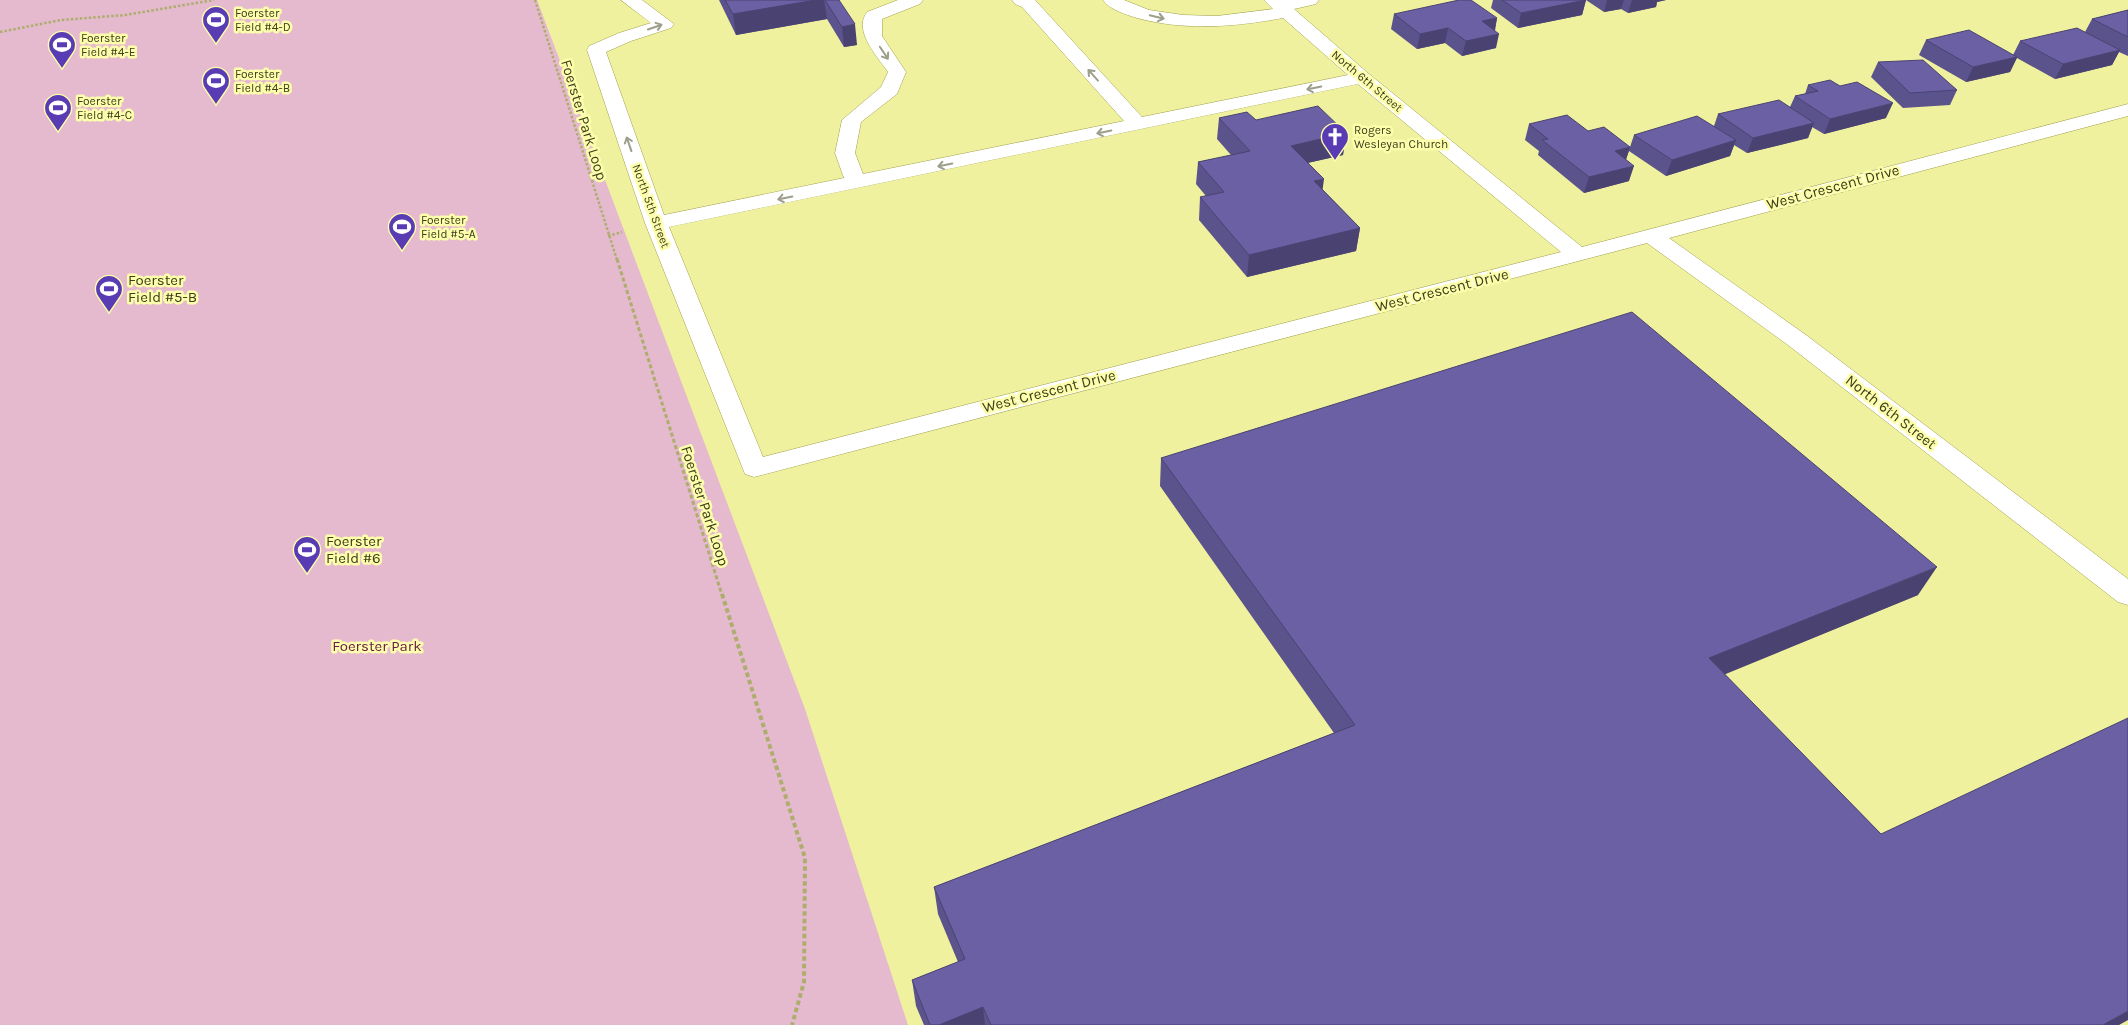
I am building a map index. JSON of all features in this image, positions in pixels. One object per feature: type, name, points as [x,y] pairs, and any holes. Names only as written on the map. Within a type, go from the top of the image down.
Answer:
[{"type":"street","name":"North 5th Street","points":[[630,0],[665,24],[625,37],[596,50],[656,223],[754,468]]},
{"type":"street","points":[[856,183],[845,153],[852,120],[890,90],[897,72],[873,36],[873,16],[914,0]]},
{"type":"street","points":[[1021,0],[1028,3],[1138,125]]},
{"type":"street","points":[[1112,0],[1137,12],[1165,19],[1198,23],[1228,21],[1280,6],[1310,0]]},
{"type":"street","name":"North 6th Street","points":[[1280,6],[1362,78],[1578,255]]},
{"type":"street","points":[[656,223],[1362,78]]},
{"type":"street","name":"West Crescent Drive","points":[[754,468],[1578,255],[2128,110]]},
{"type":"street","name":"North 6th Street","points":[[1650,235],[1797,340],[2128,594]]},
{"type":"path","points":[[0,32],[61,20],[125,15],[214,0]]},
{"type":"path","name":"Foerster Park Loop","points":[[535,0],[805,858],[804,982],[792,1025]]},
{"type":"green space","name":"Foerster Park","points":[[0,0],[537,0],[805,709],[908,1025],[0,1025]]},
{"type":"building","points":[[725,0],[816,0],[733,14]]},
{"type":"building","points":[[825,0],[839,0],[855,24],[842,27]]},
{"type":"building","points":[[1459,0],[1471,0],[1497,18],[1482,21],[1499,34],[1466,41],[1448,28],[1420,34],[1394,14]]},
{"type":"building","points":[[1502,0],[1586,0],[1521,13]]},
{"type":"building","points":[[2128,10],[2128,37],[2092,19]]},
{"type":"building","points":[[2077,28],[2120,50],[2063,64],[2020,41]]},
{"type":"building","points":[[1969,30],[2017,57],[1973,67],[1926,40]]},
{"type":"building","points":[[1923,60],[1957,90],[1910,93],[1878,62]]},
{"type":"building","points":[[1830,80],[1840,86],[1857,82],[1893,103],[1830,119],[1795,96],[1818,91],[1808,85]]},
{"type":"building","points":[[1779,100],[1814,123],[1753,138],[1718,114]]},
{"type":"building","points":[[1318,106],[1346,133],[1291,146],[1324,179],[1314,181],[1360,228],[1249,255],[1200,197],[1224,192],[1198,162],[1250,151],[1219,118],[1247,112],[1256,120]]},
{"type":"building","points":[[1567,115],[1588,131],[1604,127],[1630,147],[1615,151],[1634,166],[1589,177],[1542,140],[1548,139],[1529,124]]},
{"type":"building","points":[[1697,116],[1736,140],[1672,160],[1634,135]]},
{"type":"building","points":[[1632,312],[1937,567],[1709,658],[1881,834],[2128,718],[2128,1011],[2103,1025],[991,1025],[983,1007],[939,1025],[930,1025],[912,980],[965,959],[934,887],[1355,725],[1161,458]]},
{"type":"place","name":"Foerster Field #4-D","points":[[216,44]]},
{"type":"place","name":"Foerster Field #4-E","points":[[62,69]]},
{"type":"place","name":"Foerster Field #4-B","points":[[216,105]]},
{"type":"place","name":"Foerster Field #4-C","points":[[58,132]]},
{"type":"place","name":"Rogers Wesleyan Church","points":[[1335,161]]},
{"type":"place","name":"Foerster Field #5-A","points":[[402,251]]},
{"type":"place","name":"Foerster Field #5-B","points":[[109,313]]},
{"type":"place","name":"Foerster Field #6","points":[[307,574]]}]
